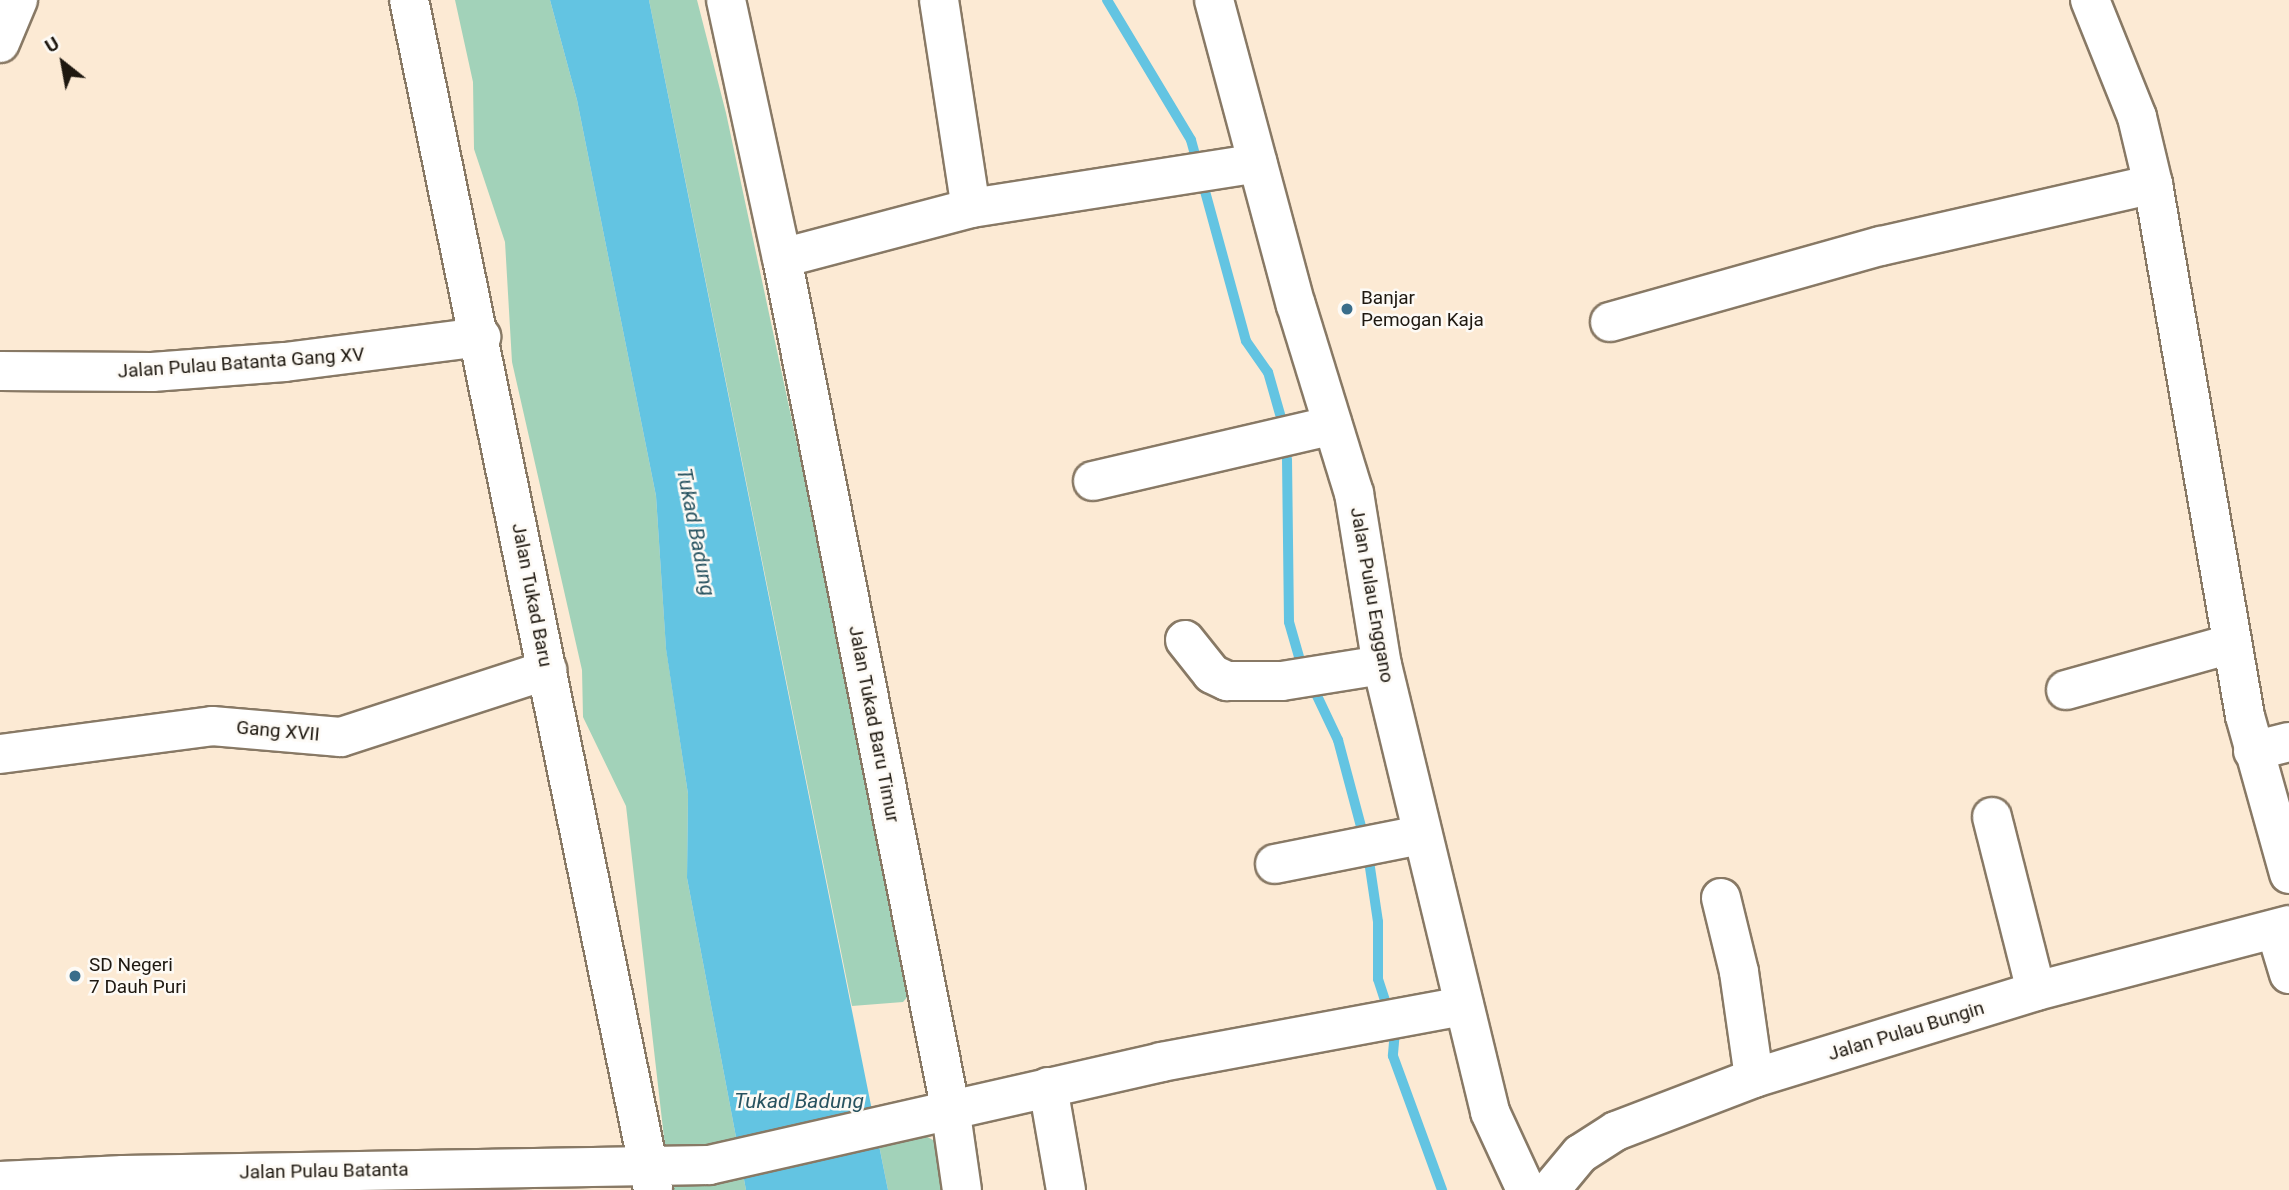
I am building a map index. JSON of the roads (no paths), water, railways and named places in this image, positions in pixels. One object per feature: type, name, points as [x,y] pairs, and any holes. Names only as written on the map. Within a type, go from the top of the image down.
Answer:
[{"type":"street","points":[[0,43],[18,0]]},
{"type":"street","name":"Jalan Tukad Baru","points":[[409,0],[481,337],[651,1178]]},
{"type":"street","name":"Jalan Tukad Baru Timur","points":[[726,0],[782,258],[935,1111],[962,1190]]},
{"type":"street","points":[[939,0],[971,208]]},
{"type":"street","name":"Jalan Pulau Enggano","points":[[1214,0],[1222,167],[1333,425],[1354,493],[1408,838],[1464,1006],[1490,1112],[1526,1190]]},
{"type":"street","points":[[2090,0],[2137,117],[2153,184],[2231,644],[2271,747],[2289,874]]},
{"type":"street","points":[[782,258],[971,208],[1222,167]]},
{"type":"street","points":[[1610,322],[1881,246],[2153,184]]},
{"type":"street","name":"Jalan Pulau Batanta Gang XV","points":[[0,371],[152,372],[285,362],[481,337]]},
{"type":"street","points":[[1093,481],[1333,425]]},
{"type":"street","points":[[1185,640],[1212,674],[1227,681],[1282,681],[1382,665]]},
{"type":"street","points":[[2066,690],[2231,644]]},
{"type":"street","name":"Gang XVII","points":[[0,754],[212,726],[250,727],[341,737],[547,670]]},
{"type":"street","points":[[1992,817],[2036,991]]},
{"type":"street","points":[[1275,864],[1408,838]]},
{"type":"street","points":[[1721,898],[1738,972],[1754,1078]]},
{"type":"street","points":[[2283,928],[2289,974]]},
{"type":"street","name":"Jalan Pulau Bungin","points":[[1550,1190],[1580,1154],[1616,1131],[1754,1078],[2036,991],[2283,928]]},
{"type":"street","name":"Jalan Pulau Batanta","points":[[0,1181],[651,1178],[1048,1087],[1357,1024],[1464,1006]]},
{"type":"street","points":[[1048,1087],[1066,1190]]},
{"type":"water","name":"Tukad Badung","points":[[550,0],[649,0],[888,1190],[746,1190],[687,878],[688,794],[666,649],[656,496],[577,100]]},
{"type":"waterway","points":[[1107,0],[1191,140],[1246,341],[1268,372],[1280,414]]},
{"type":"waterway","points":[[1287,459],[1289,622],[1300,660],[1338,740],[1364,838]]},
{"type":"waterway","points":[[1368,854],[1378,922],[1378,979],[1395,1031],[1393,1056],[1442,1190]]},
{"type":"place","name":"Banjar Pemogan Kaja","points":[[1347,309]]},
{"type":"place","name":"SD Negeri 7 Dauh Puri","points":[[75,976]]}]
